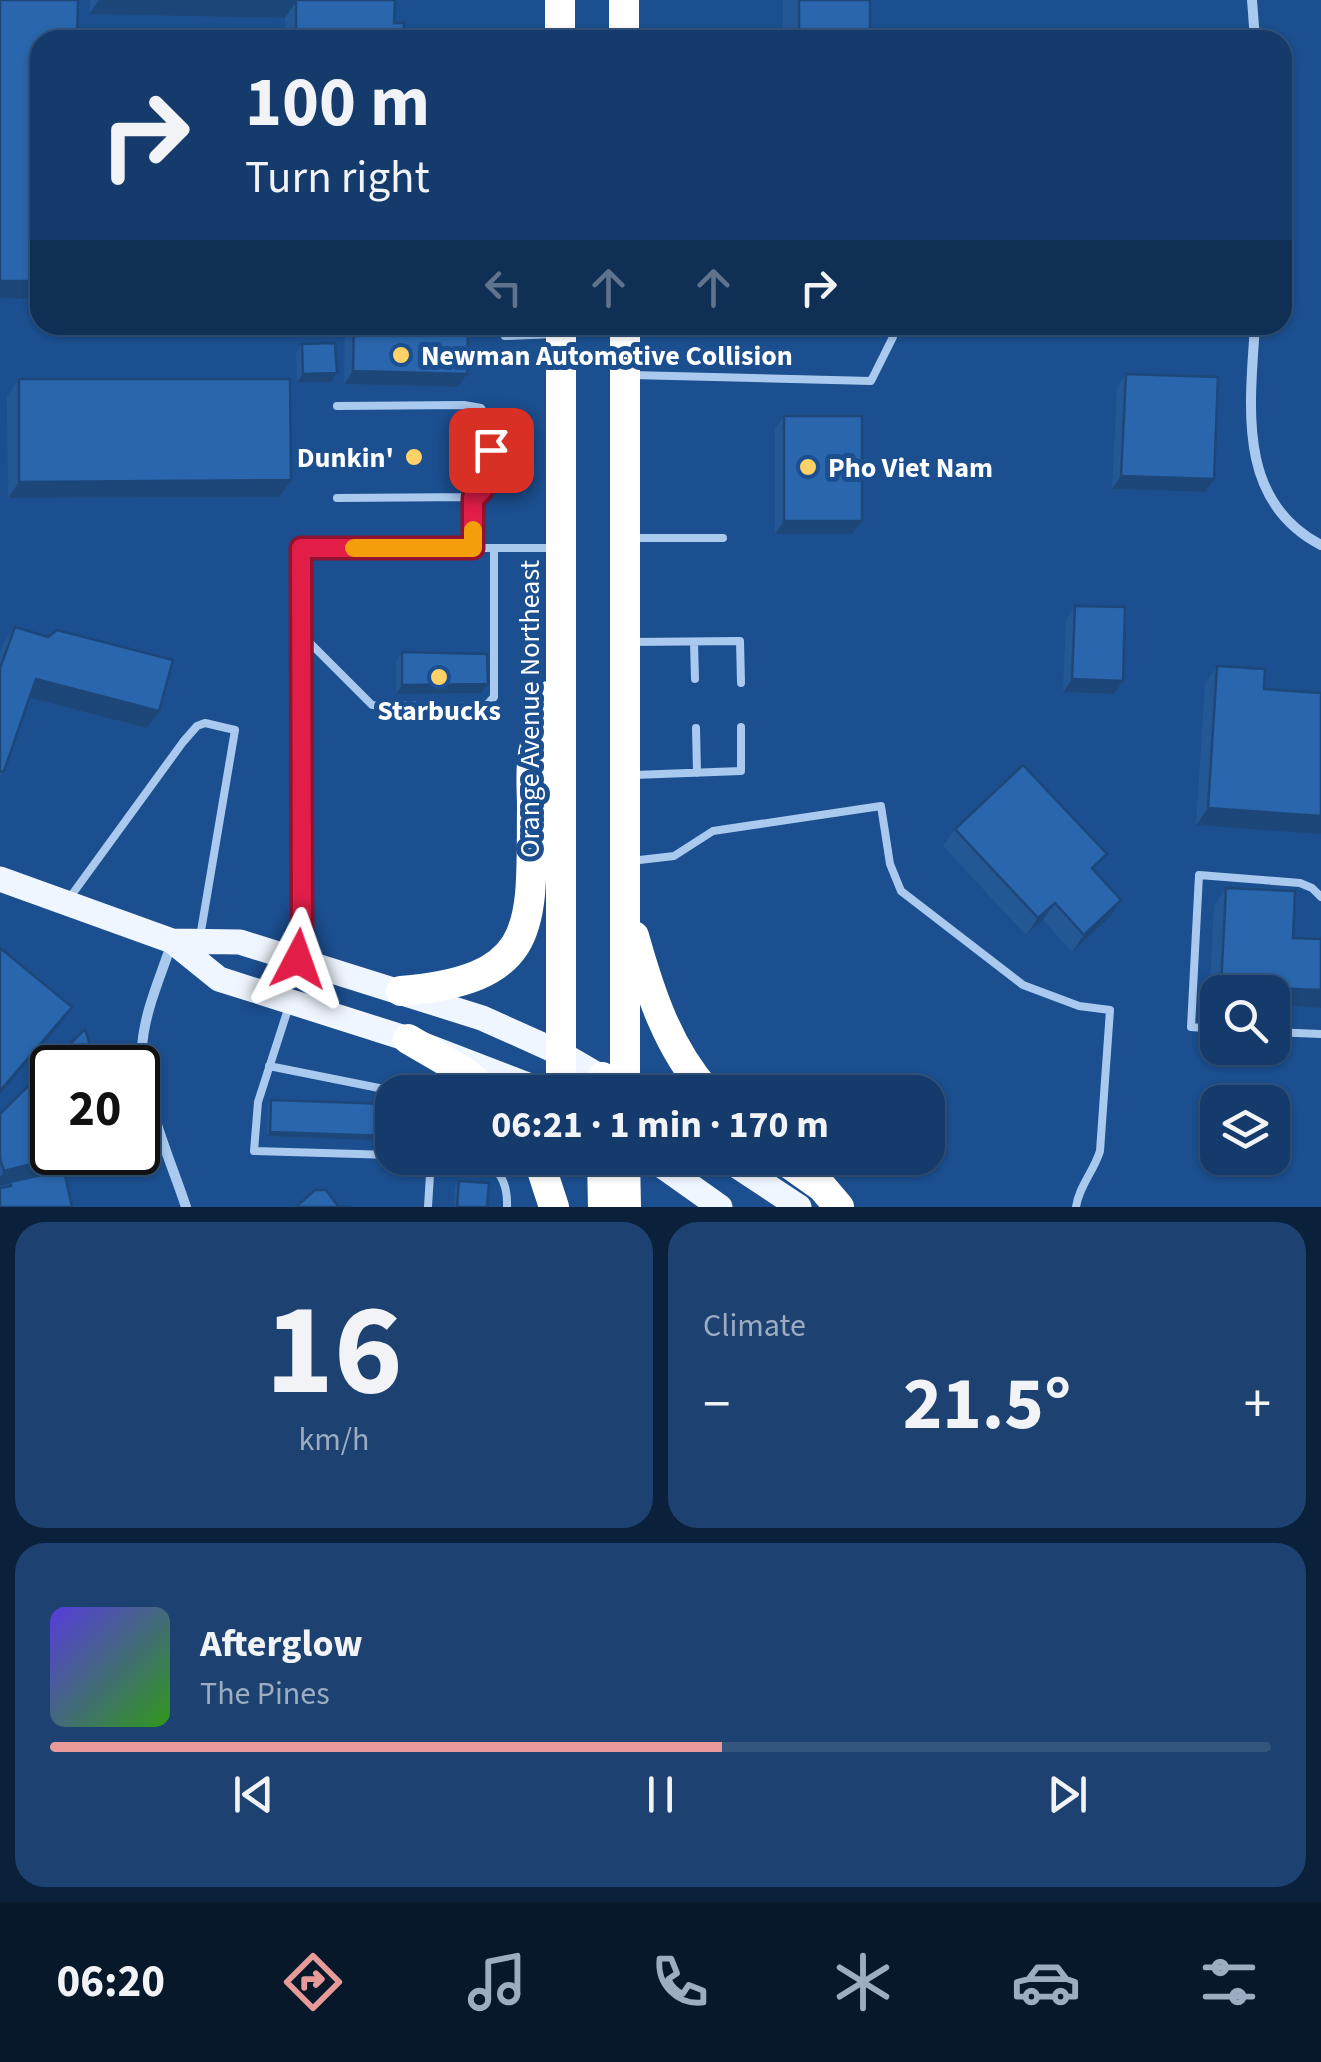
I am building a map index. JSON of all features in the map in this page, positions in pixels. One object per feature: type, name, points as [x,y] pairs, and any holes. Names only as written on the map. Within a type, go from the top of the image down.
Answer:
[{"type":"highway","points":[[560,0],[560,30]]},
{"type":"highway","points":[[624,0],[624,30]]},
{"type":"highway","name":"Orange Avenue Northeast","points":[[561,335],[561,1075]]},
{"type":"highway","points":[[617,1075],[624,905],[625,335]]},
{"type":"highway","points":[[401,991],[442,988],[470,980],[498,964],[526,928],[531,902],[533,756],[561,658]]},
{"type":"highway","points":[[624,905],[648,987],[671,1040],[696,1075]]},
{"type":"highway","points":[[408,1039],[467,1075]]},
{"type":"highway","points":[[544,1175],[554,1207]]},
{"type":"highway","points":[[562,1175],[562,1207]]},
{"type":"highway","points":[[602,1175],[603,1207]]},
{"type":"highway","points":[[626,1175],[626,1207]]},
{"type":"highway","points":[[805,1175],[839,1207]]},
{"type":"main road","points":[[0,879],[172,941],[219,979],[408,1039],[502,1075]]},
{"type":"main road","points":[[172,941],[240,942],[401,991],[482,1018],[560,1053],[594,1075]]},
{"type":"main road","points":[[676,1175],[720,1207]]},
{"type":"main road","points":[[751,1175],[800,1207]]},
{"type":"street","points":[[1252,0],[1254,30]]},
{"type":"street","points":[[1255,335],[1252,450],[1258,472],[1269,498],[1286,520],[1321,544]]},
{"type":"street","points":[[172,941],[146,1021],[142,1049],[144,1077],[186,1207]]},
{"type":"lane","points":[[506,336],[515,335]]},
{"type":"lane","points":[[625,375],[871,380],[894,335]]},
{"type":"lane","points":[[337,406],[464,404],[481,408],[488,418],[491,450],[488,482],[473,498],[337,498]]},
{"type":"lane","points":[[473,498],[473,548]]},
{"type":"lane","points":[[625,538],[723,538]]},
{"type":"lane","points":[[298,959],[302,928],[301,548],[562,548]]},
{"type":"lane","points":[[301,634],[372,705],[486,707],[494,697],[494,548]]},
{"type":"lane","points":[[625,642],[740,641],[741,683]]},
{"type":"lane","points":[[694,642],[695,680]]},
{"type":"lane","points":[[66,903],[183,742],[198,726],[215,724],[235,730],[199,941]]},
{"type":"lane","points":[[696,728],[697,773]]},
{"type":"lane","points":[[624,776],[741,771],[741,728]]},
{"type":"lane","points":[[624,861],[674,856],[714,832],[882,806],[890,864],[901,891],[1023,985],[1079,1006],[1110,1010],[1100,1151],[1076,1207]]},
{"type":"lane","points":[[1200,1027],[1191,1027],[1199,875],[1300,884],[1312,888],[1321,898]]},
{"type":"lane","points":[[290,1002],[258,1102],[254,1151],[375,1155]]},
{"type":"lane","points":[[1290,1033],[1321,1034]]},
{"type":"lane","points":[[269,1066],[375,1087]]},
{"type":"lane","points":[[428,1207],[429,1175]]},
{"type":"lane","points":[[500,1175],[507,1207]]},
{"type":"building","points":[[0,0],[78,0],[77,30],[30,30],[30,281],[0,281]]},
{"type":"building","points":[[220,0],[395,0],[394,23],[404,23],[404,30],[296,30],[296,2]]},
{"type":"building","points":[[799,0],[870,0],[870,30],[799,30]]},
{"type":"building","points":[[354,335],[468,335],[467,374],[353,371]]},
{"type":"building","points":[[335,343],[337,373],[303,374],[302,344]]},
{"type":"building","points":[[1126,374],[1218,377],[1214,479],[1121,476]]},
{"type":"building","points":[[19,379],[290,379],[291,480],[19,482]]},
{"type":"building","points":[[784,416],[862,416],[862,521],[784,521]]},
{"type":"building","points":[[1075,606],[1125,607],[1123,681],[1072,679]]},
{"type":"building","points":[[15,627],[48,637],[57,630],[173,660],[159,711],[36,679],[4,771],[0,772],[0,668]]},
{"type":"building","name":"Starbucks","points":[[402,652],[487,654],[488,684],[402,685]]},
{"type":"building","points":[[1217,666],[1265,669],[1264,689],[1321,693],[1321,816],[1208,808]]},
{"type":"building","points":[[1023,765],[1107,854],[1092,868],[1121,900],[1084,935],[1055,903],[1038,918],[955,829]]},
{"type":"building","points":[[1226,888],[1295,891],[1293,938],[1321,939],[1321,990],[1290,989],[1290,975],[1222,975]]},
{"type":"building","points":[[0,948],[72,1007],[39,1045],[30,1045],[30,1056],[0,1091]]},
{"type":"building","points":[[85,1029],[90,1045],[69,1045]]},
{"type":"building","points":[[30,1084],[30,1164],[4,1171],[0,1158],[0,1114]]},
{"type":"building","points":[[271,1100],[375,1103],[375,1136],[270,1132]]},
{"type":"building","points":[[65,1175],[72,1207],[0,1207],[0,1188],[11,1186],[10,1182]]},
{"type":"building","points":[[459,1181],[489,1183],[487,1207],[457,1207]]},
{"type":"building","points":[[315,1190],[326,1190],[338,1206],[352,1207],[296,1207]]},
{"type":"slow traffic","points":[[354,548],[473,548],[473,530]]},
{"type":"place","name":"Newman Automotive Collision","points":[[401,355]]},
{"type":"place","name":"Dunkin'","points":[[414,457]]},
{"type":"place","name":"Pho Viet Nam","points":[[808,467]]},
{"type":"place","name":"Starbucks","points":[[439,677]]},
{"type":"route","points":[[298,959],[302,928],[301,548],[473,548],[473,498],[488,482],[491,450]]}]
